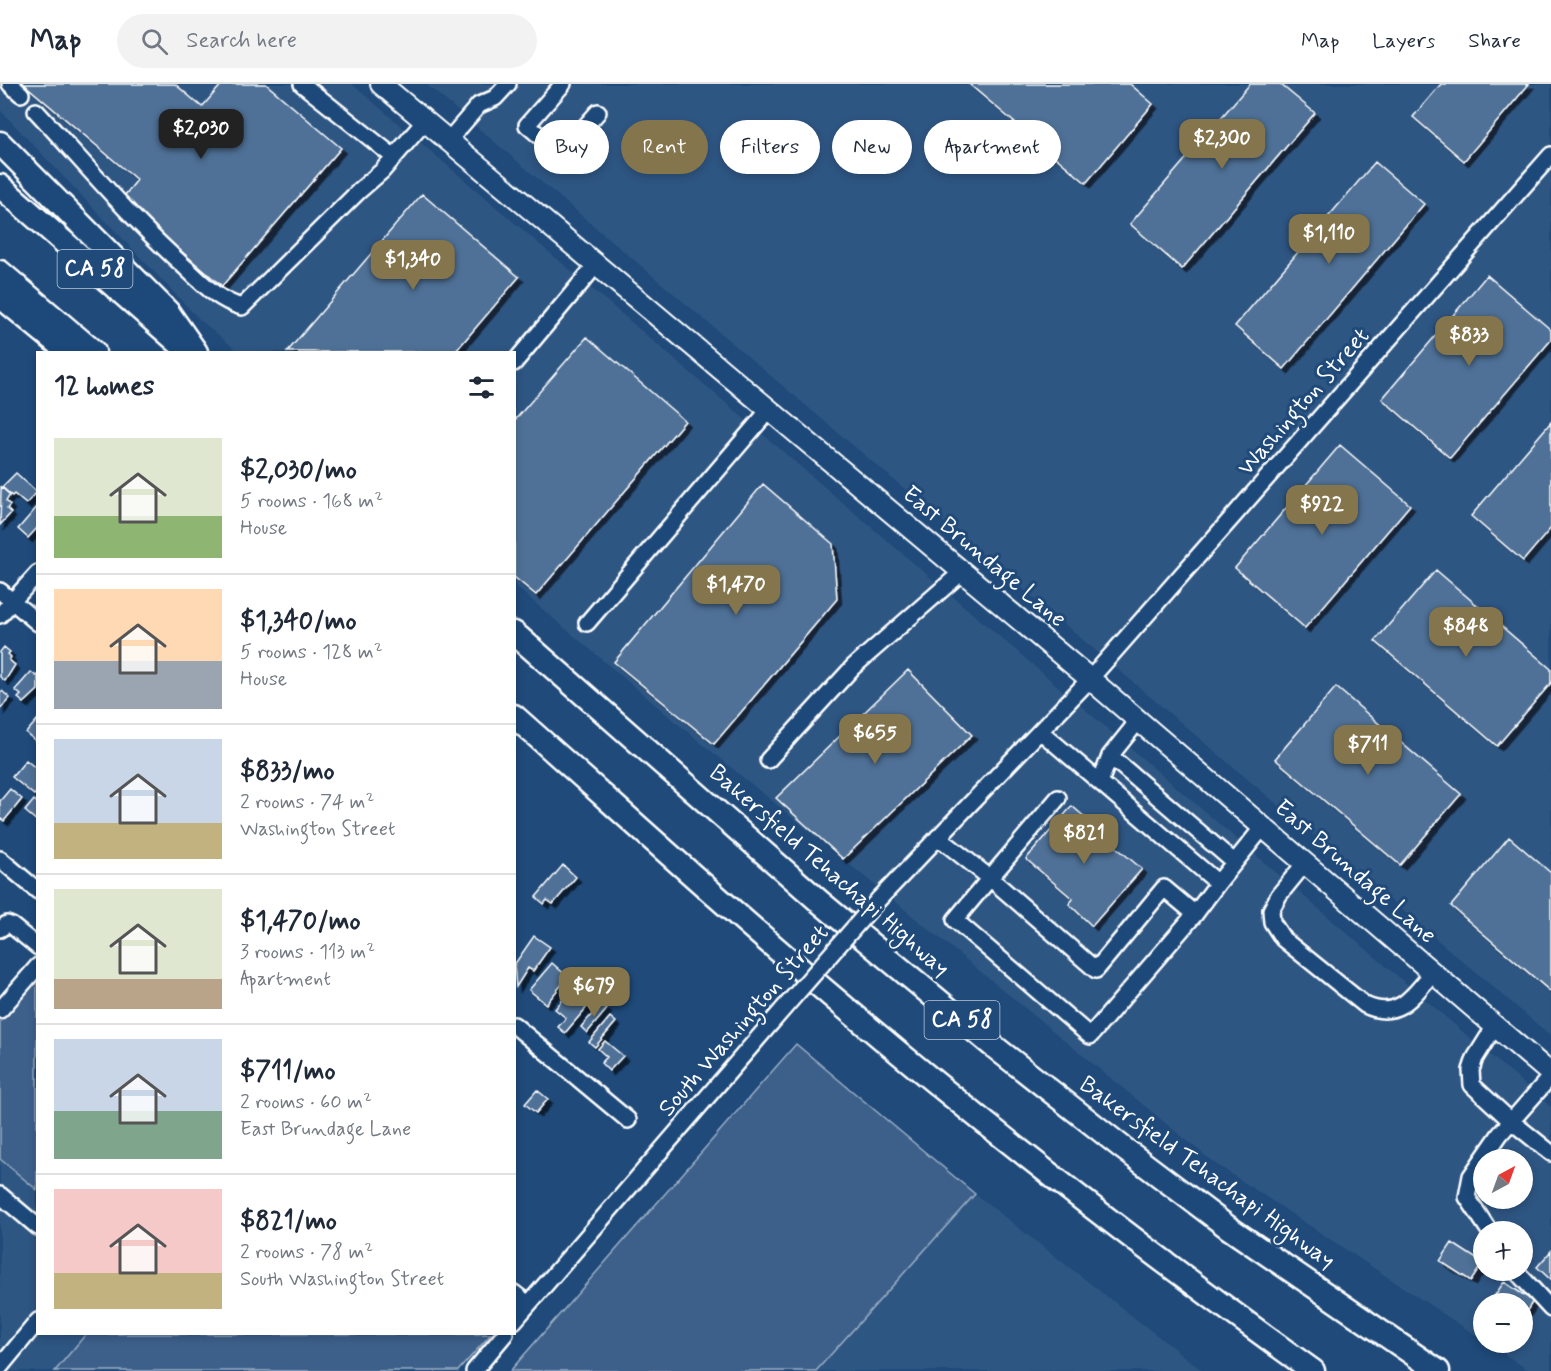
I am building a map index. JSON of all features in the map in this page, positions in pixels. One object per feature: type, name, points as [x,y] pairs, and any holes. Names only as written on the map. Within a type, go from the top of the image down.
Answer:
[{"type":"highway","points":[[0,143],[168,312],[195,351]]},
{"type":"highway","name":"CA 58","points":[[0,186],[189,351]]},
{"type":"highway","name":"CA 58","points":[[0,272],[93,351]]},
{"type":"highway","points":[[0,296],[67,351]]},
{"type":"highway","name":"Bakersfield Tehachapi Highway","points":[[516,635],[820,902],[992,1045],[1229,1228],[1438,1371]]},
{"type":"highway","name":"CA 58","points":[[516,718],[770,944],[936,1083],[1098,1212],[1313,1371]]},
{"type":"highway","points":[[1250,1326],[1299,1371]]},
{"type":"main road","name":"East Brundage Lane","points":[[381,84],[1090,679],[1551,1075]]},
{"type":"street","points":[[302,84],[394,157]]},
{"type":"street","points":[[448,141],[479,105],[495,98],[508,84]]},
{"type":"street","points":[[563,84],[527,125],[561,154],[598,112]]},
{"type":"street","points":[[36,111],[155,241],[212,293],[230,304],[242,307],[382,171],[424,121]]},
{"type":"street","name":"Washington Street","points":[[1090,679],[1551,155]]},
{"type":"street","points":[[516,361],[596,265]]},
{"type":"street","points":[[587,623],[769,410]]},
{"type":"street","points":[[768,760],[853,667],[962,572]]},
{"type":"street","points":[[0,615],[6,596],[36,574]]},
{"type":"street","points":[[6,596],[36,621]]},
{"type":"street","name":"South Washington Street","points":[[516,1319],[879,899],[1090,679]]},
{"type":"street","points":[[1100,782],[1110,756],[1138,721]]},
{"type":"street","points":[[1040,731],[1218,883]]},
{"type":"street","points":[[1110,756],[1234,862]]},
{"type":"street","points":[[1058,798],[955,920],[1090,1036],[1195,914],[1263,827]]},
{"type":"street","points":[[938,837],[990,878],[1096,970],[1164,888],[1195,914]]},
{"type":"street","points":[[0,859],[36,889]]},
{"type":"street","points":[[1305,863],[1271,910],[1272,922],[1283,939],[1365,1005],[1377,1011],[1388,1011],[1402,1005],[1432,972]]},
{"type":"street","points":[[0,929],[7,924],[12,926],[36,945]]},
{"type":"street","points":[[0,1010],[36,968]]},
{"type":"street","points":[[1495,1026],[1470,1070],[1472,1085],[1511,1121],[1551,1153]]},
{"type":"street","points":[[516,1027],[628,1120]]},
{"type":"street","points":[[1483,1221],[1467,1197],[1471,1176],[1511,1121],[1551,1075]]},
{"type":"street","points":[[0,1195],[36,1225]]},
{"type":"street","points":[[1525,1281],[1551,1309]]},
{"type":"street","points":[[516,1295],[528,1304]]},
{"type":"street","points":[[0,1367],[36,1323]]},
{"type":"street","points":[[474,1371],[504,1335]]},
{"type":"shaded area","points":[[0,84],[352,84],[1551,1107],[1551,1371],[1530,1371],[1502,1353],[1533,1353],[1533,1293],[1473,1293],[1473,1333],[1213,1162],[689,733],[516,587],[516,351],[238,351],[199,319],[0,110]]},
{"type":"shaded area","points":[[426,84],[1551,84],[1551,1036]]},
{"type":"shaded area","points":[[36,980],[36,1189],[0,1159],[0,1022]]},
{"type":"shaded area","points":[[796,1044],[975,1194],[816,1371],[510,1371]]},
{"type":"shaded area","points":[[0,1159],[36,1189],[36,1335],[85,1335],[55,1371],[0,1371]]},
{"type":"shaded area","points":[[975,1194],[1203,1371],[816,1371]]},
{"type":"shaded area","points":[[85,1335],[490,1335],[458,1371],[55,1371]]},
{"type":"building","points":[[24,84],[175,84],[202,107],[222,84],[266,84],[341,148],[222,286],[121,200],[137,180]]},
{"type":"building","points":[[969,84],[1130,84],[1153,104],[1086,183],[1061,162],[1061,120],[1012,120]]},
{"type":"building","points":[[1250,84],[1280,84],[1315,113],[1182,269],[1130,224]]},
{"type":"building","points":[[1441,84],[1529,84],[1464,161],[1413,117]]},
{"type":"building","points":[[1375,162],[1424,204],[1284,369],[1235,326]]},
{"type":"building","points":[[422,194],[519,277],[456,351],[288,351]]},
{"type":"building","points":[[1487,275],[1551,330],[1551,340],[1450,458],[1382,399]]},
{"type":"building","points":[[587,337],[685,421],[536,595],[516,579],[516,419]]},
{"type":"building","points":[[1551,422],[1551,528],[1523,561],[1471,516]]},
{"type":"building","points":[[1340,445],[1410,505],[1305,628],[1235,568]]},
{"type":"building","points":[[16,473],[36,493],[26,504],[2,487]]},
{"type":"building","points":[[763,484],[833,544],[837,599],[714,744],[614,662]]},
{"type":"building","points":[[1,487],[10,495],[6,501],[10,505],[7,509],[11,513],[0,525]]},
{"type":"building","points":[[36,508],[36,529],[28,538],[18,529]]},
{"type":"building","points":[[1436,570],[1551,669],[1551,683],[1497,746],[1375,641]]},
{"type":"building","points":[[4,647],[10,652],[9,660],[15,665],[5,681],[0,677],[0,652]]},
{"type":"building","points":[[908,670],[972,735],[843,859],[776,798]]},
{"type":"building","points":[[31,672],[36,676],[36,692],[24,703],[18,698],[21,695],[15,690]]},
{"type":"building","points":[[1336,687],[1461,794],[1400,865],[1275,759]]},
{"type":"building","points":[[2,691],[10,698],[0,709],[0,693]]},
{"type":"building","points":[[36,721],[36,741],[26,733]]},
{"type":"building","points":[[26,760],[36,768],[36,793],[34,795],[12,777]]},
{"type":"building","points":[[10,789],[22,799],[4,821],[0,818],[0,801]]},
{"type":"building","points":[[34,800],[36,802],[36,820],[25,811]]},
{"type":"building","points":[[1072,806],[1102,832],[1108,829],[1115,836],[1110,842],[1142,869],[1092,926],[1069,904],[1073,899],[1026,859]]},
{"type":"building","points":[[1509,837],[1551,873],[1551,992],[1451,906]]},
{"type":"building","points":[[563,865],[576,877],[553,904],[547,900],[544,904],[536,897]]},
{"type":"building","points":[[534,936],[550,947],[533,971],[528,968],[516,987],[516,962]]},
{"type":"building","points":[[552,963],[568,977],[546,1004],[529,990]]},
{"type":"building","points":[[586,969],[593,975],[579,990],[572,984]]},
{"type":"building","points":[[570,991],[587,1007],[565,1033],[558,1027],[566,1018],[555,1009]]},
{"type":"building","points":[[601,1004],[607,1009],[587,1033],[581,1027]]},
{"type":"building","points":[[610,1017],[616,1022],[595,1047],[589,1042]]},
{"type":"building","points":[[605,1041],[623,1056],[609,1071],[601,1063],[607,1057],[598,1049]]},
{"type":"building","points":[[537,1090],[548,1099],[536,1113],[525,1104]]},
{"type":"building","points":[[1452,1243],[1473,1257],[1473,1278],[1471,1281],[1440,1261]]},
{"type":"building","points":[[1551,1251],[1551,1280],[1537,1267]]},
{"type":"building","points":[[1504,1282],[1521,1293],[1496,1293]]}]
